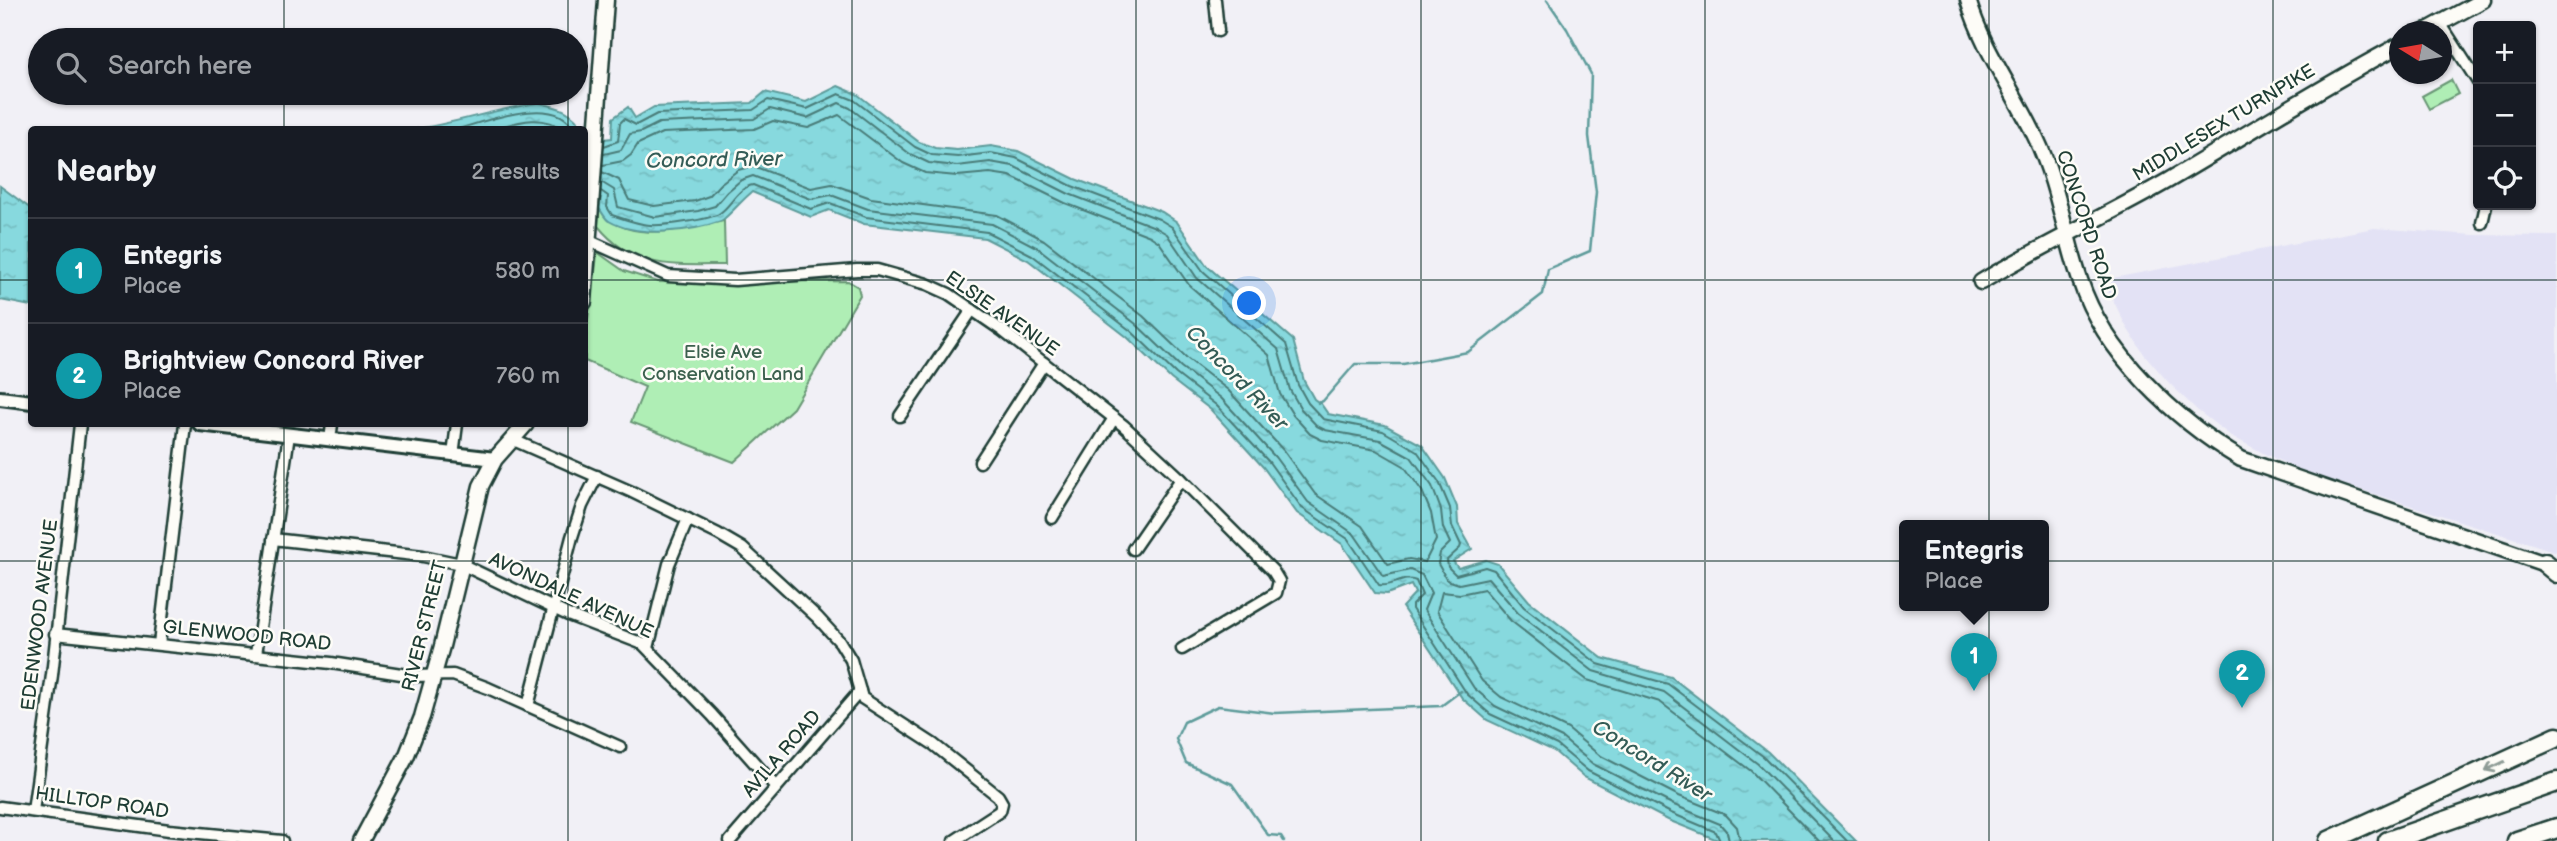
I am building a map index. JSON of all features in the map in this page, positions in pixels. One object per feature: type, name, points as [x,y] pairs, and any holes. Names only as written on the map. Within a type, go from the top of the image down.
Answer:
[{"type":"highway","points":[[2329,841],[2557,737]]},
{"type":"highway","points":[[2388,841],[2557,782]]},
{"type":"highway","points":[[2517,841],[2557,828]]},
{"type":"main road","points":[[588,261],[606,0]]},
{"type":"main road","name":"CONCORD ROAD","points":[[1968,0],[1977,29],[2036,138],[2056,186],[2085,293],[2110,340],[2163,401],[2197,431],[2241,459],[2554,567]]},
{"type":"main road","points":[[2444,21],[2483,0]]},
{"type":"main road","name":"MIDDLESEX TURNPIKE","points":[[1981,282],[2068,236],[2389,51]]},
{"type":"main road","name":"RIVER STREET","points":[[361,841],[406,757],[422,717],[481,485],[495,459],[523,427]]},
{"type":"street","points":[[1215,0],[1218,31]]},
{"type":"street","points":[[2452,42],[2473,74]]},
{"type":"street","points":[[2482,223],[2485,210]]},
{"type":"street","name":"ELSIE AVENUE","points":[[590,241],[668,276],[735,280],[877,270],[927,284],[949,294],[1114,418],[1267,562],[1279,581],[1276,593],[1182,649]]},
{"type":"street","points":[[900,416],[972,310]]},
{"type":"street","points":[[980,462],[1044,363]]},
{"type":"street","points":[[0,398],[28,402]]},
{"type":"street","points":[[1052,519],[1114,418]]},
{"type":"street","name":"EDENWOOD AVENUE","points":[[33,811],[80,427]]},
{"type":"street","points":[[159,644],[185,427]]},
{"type":"street","points":[[224,427],[495,459]]},
{"type":"street","points":[[330,440],[332,427]]},
{"type":"street","points":[[453,455],[457,427]]},
{"type":"street","points":[[256,654],[289,435]]},
{"type":"street","points":[[511,439],[597,476],[742,548],[817,617],[848,654],[862,698],[933,744],[996,793],[1001,800],[1000,810],[954,841]]},
{"type":"street","points":[[528,706],[572,537],[582,506],[597,476]]},
{"type":"street","points":[[1133,549],[1181,479]]},
{"type":"street","points":[[648,648],[669,565],[688,519]]},
{"type":"street","name":"AVONDALE AVENUE","points":[[273,539],[423,556],[461,564],[555,610],[648,648],[719,722],[776,787]]},
{"type":"street","name":"GLENWOOD ROAD","points":[[55,634],[256,654],[414,676],[449,674],[620,747]]},
{"type":"street","name":"AVILA ROAD","points":[[730,841],[860,691]]},
{"type":"street","name":"HILLTOP ROAD","points":[[0,807],[282,841]]},
{"type":"shaded area","points":[[2374,228],[2474,235],[2557,236],[2557,552],[2302,471],[2231,436],[2197,410],[2144,354],[2127,328],[2103,280]]},
{"type":"green space","points":[[2452,82],[2458,94],[2429,109],[2422,96]]},
{"type":"green space","points":[[599,208],[610,220],[640,231],[675,230],[724,221],[725,265],[671,264],[640,258],[626,251],[598,226]]},
{"type":"green space","name":"Elsie Ave Conservation Land","points":[[597,252],[624,271],[658,282],[848,281],[858,287],[860,295],[793,408],[734,462],[631,422],[645,387],[588,362],[588,320]]},
{"type":"water","name":"Concord River","points":[[838,86],[857,94],[919,142],[935,148],[957,150],[991,146],[1018,151],[1075,179],[1162,212],[1177,222],[1207,266],[1293,340],[1304,381],[1314,399],[1328,414],[1385,425],[1422,445],[1445,478],[1457,507],[1458,524],[1472,549],[1453,561],[1458,568],[1486,560],[1498,564],[1529,601],[1602,658],[1671,677],[1768,752],[1856,841],[1720,841],[1668,820],[1584,777],[1554,751],[1487,720],[1462,698],[1402,607],[1415,593],[1411,585],[1387,594],[1375,593],[1342,544],[1297,513],[1263,467],[1211,410],[1171,379],[1127,337],[1028,260],[985,238],[864,224],[829,210],[811,217],[752,192],[721,221],[709,225],[665,232],[635,230],[609,221],[599,208],[601,198],[588,199],[588,141],[612,138],[613,118],[628,107],[635,118],[654,107],[752,103],[765,92],[806,102]]},
{"type":"water","points":[[547,105],[570,113],[580,126],[432,126],[447,123],[508,108]]},
{"type":"water","points":[[0,186],[28,207],[28,305],[0,300]]},
{"type":"waterway","points":[[1318,403],[1323,401],[1355,364],[1403,364],[1468,352],[1543,294],[1548,269],[1590,251],[1596,192],[1589,136],[1591,74],[1567,29],[1547,0]]},
{"type":"waterway","points":[[1284,841],[1281,836],[1268,835],[1232,784],[1186,763],[1176,739],[1184,722],[1218,706],[1275,713],[1441,706],[1461,691]]},
{"type":"place","name":"Entegris","points":[[1974,691]]},
{"type":"place","name":"Brightview Concord River","points":[[2242,708]]}]
